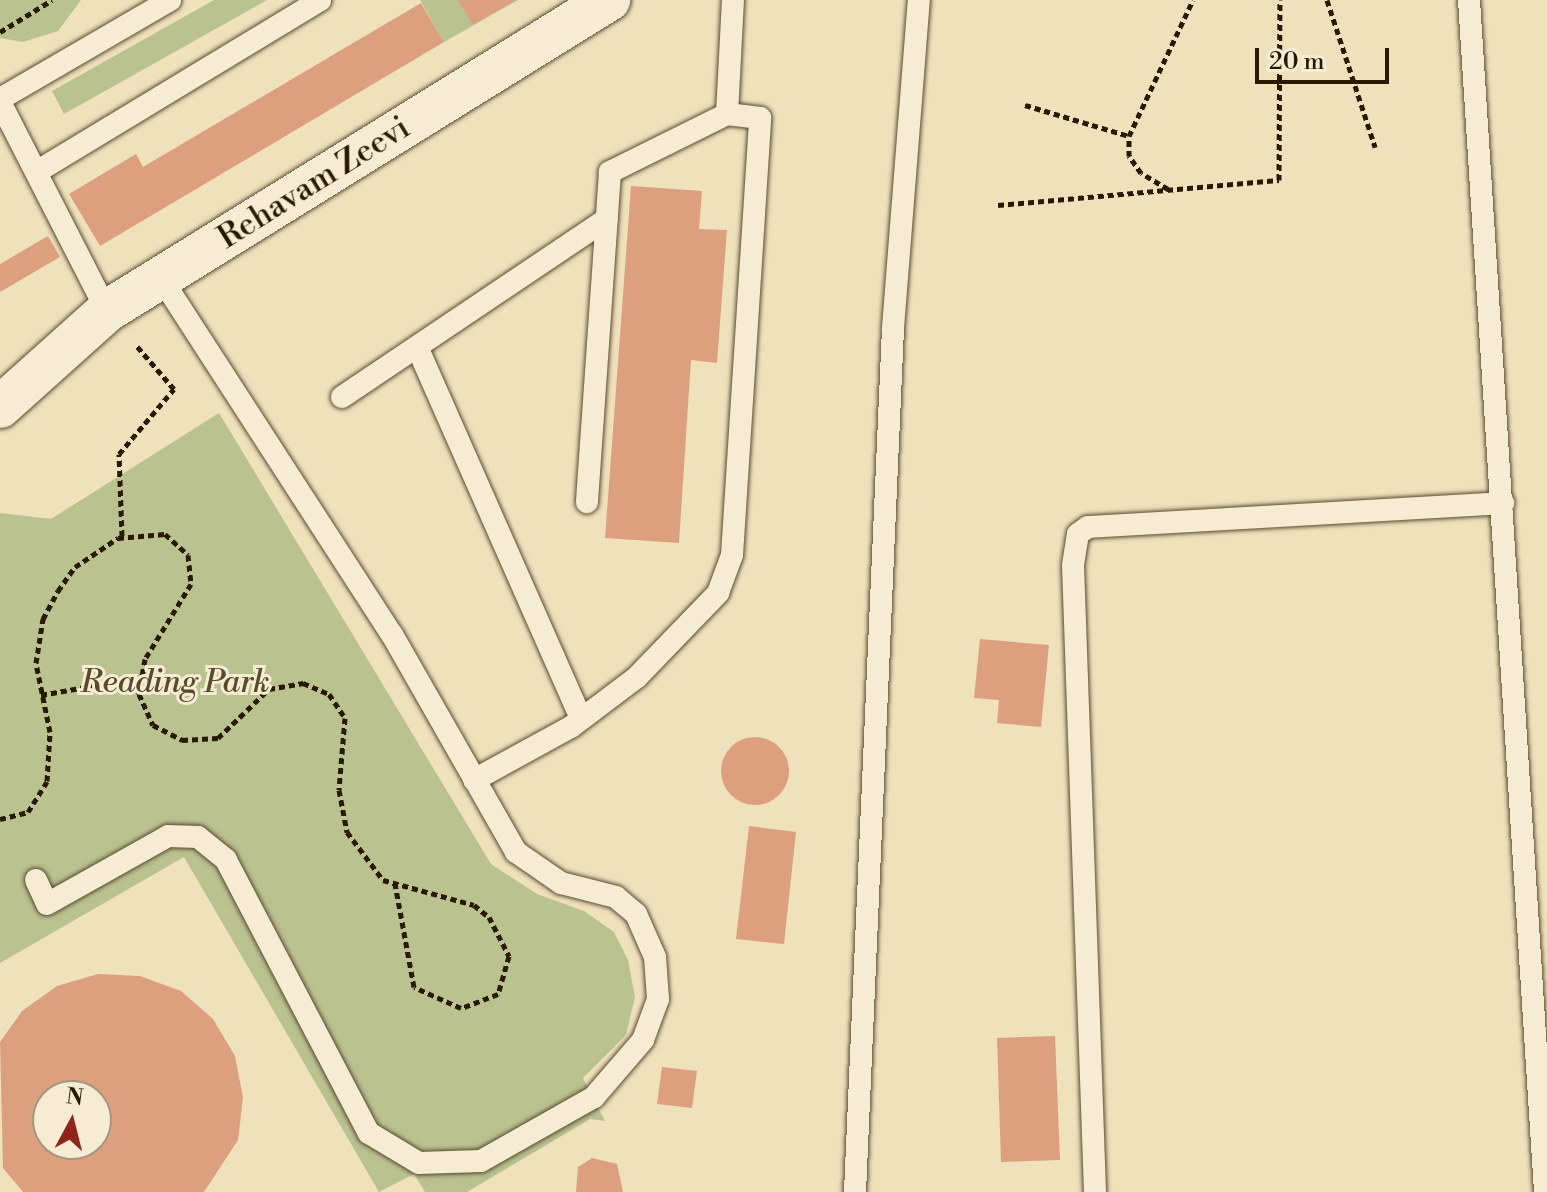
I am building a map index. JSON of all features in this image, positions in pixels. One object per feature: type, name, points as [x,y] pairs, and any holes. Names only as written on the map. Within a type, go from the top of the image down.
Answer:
[{"type":"street","name":"Rehavam Zeevi","points":[[0,407],[13,382],[107,311],[609,0]]},
{"type":"lane","points":[[107,311],[38,171],[3,113],[132,9],[170,0]]},
{"type":"lane","points":[[38,171],[320,0]]},
{"type":"lane","points":[[727,114],[733,0]]},
{"type":"lane","points":[[855,1192],[893,328],[919,0]]},
{"type":"lane","points":[[1469,0],[1545,1192]]},
{"type":"lane","points":[[474,780],[581,719],[686,634],[718,593],[732,555],[760,118],[727,114],[610,172],[587,502]]},
{"type":"lane","points":[[342,397],[418,349],[607,219]]},
{"type":"lane","points":[[36,880],[47,904],[168,836],[198,837],[226,860],[375,1139],[419,1163],[481,1161],[594,1097],[643,1040],[658,999],[655,957],[636,914],[616,897],[530,867],[474,780],[245,397],[202,349],[161,278]]},
{"type":"lane","points":[[418,349],[581,719]]},
{"type":"lane","points":[[1095,1192],[1073,565],[1078,534],[1088,527],[1503,503]]},
{"type":"path","points":[[0,32],[52,0]]},
{"type":"path","points":[[1170,190],[1141,173],[1129,156],[1129,136],[1193,0]]},
{"type":"path","points":[[998,205],[1279,180],[1280,0]]},
{"type":"path","points":[[1327,0],[1375,147]]},
{"type":"path","points":[[1025,105],[1129,136]]},
{"type":"path","points":[[107,311],[174,389],[119,454],[122,537]]},
{"type":"path","points":[[0,819],[28,812],[47,781],[52,758],[36,663],[43,619],[75,567],[122,537],[165,534],[179,544],[191,570],[186,602],[145,659],[139,694],[153,725],[182,740],[218,738],[269,689],[303,683],[329,694],[345,718],[340,813],[363,859],[395,883],[474,905],[489,917],[509,956],[498,994],[461,1008],[414,987],[395,883]]},
{"type":"path","points":[[41,695],[141,677]]},
{"type":"green space","points":[[0,0],[81,0],[58,31],[23,42],[0,38]]},
{"type":"green space","points":[[214,0],[267,0],[64,114],[52,91]]},
{"type":"green space","points":[[420,0],[518,0],[444,42]]},
{"type":"green space","name":"Reading Park","points":[[219,413],[491,864],[537,894],[584,911],[614,932],[628,960],[635,997],[626,1035],[583,1078],[605,1121],[590,1119],[467,1192],[425,1192],[414,1174],[379,1192],[184,857],[0,963],[0,513],[51,519]]},
{"type":"building","points":[[458,0],[515,0],[473,25]]},
{"type":"building","points":[[421,3],[444,42],[100,246],[69,194],[136,154],[143,167]]},
{"type":"building","points":[[631,186],[702,191],[699,229],[727,230],[717,363],[691,360],[679,543],[605,538]]},
{"type":"building","points":[[48,236],[60,257],[0,292],[0,264]]},
{"type":"building","points":[[980,639],[1049,645],[1041,727],[997,723],[999,700],[974,698]]},
{"type":"building","points":[[762,737],[783,752],[789,771],[787,784],[779,795],[762,805],[748,805],[731,795],[723,784],[721,764],[731,747],[742,739]]},
{"type":"building","points":[[749,826],[796,832],[784,944],[736,939]]},
{"type":"building","points":[[98,974],[140,976],[181,991],[213,1019],[235,1056],[243,1098],[238,1140],[204,1192],[23,1192],[3,1168],[0,1042],[22,1011],[57,986]]},
{"type":"building","points":[[1055,1036],[1060,1160],[1001,1162],[997,1038]]},
{"type":"building","points":[[662,1067],[697,1071],[692,1108],[657,1104]]},
{"type":"building","points":[[592,1158],[617,1164],[623,1192],[576,1192],[578,1167]]}]
